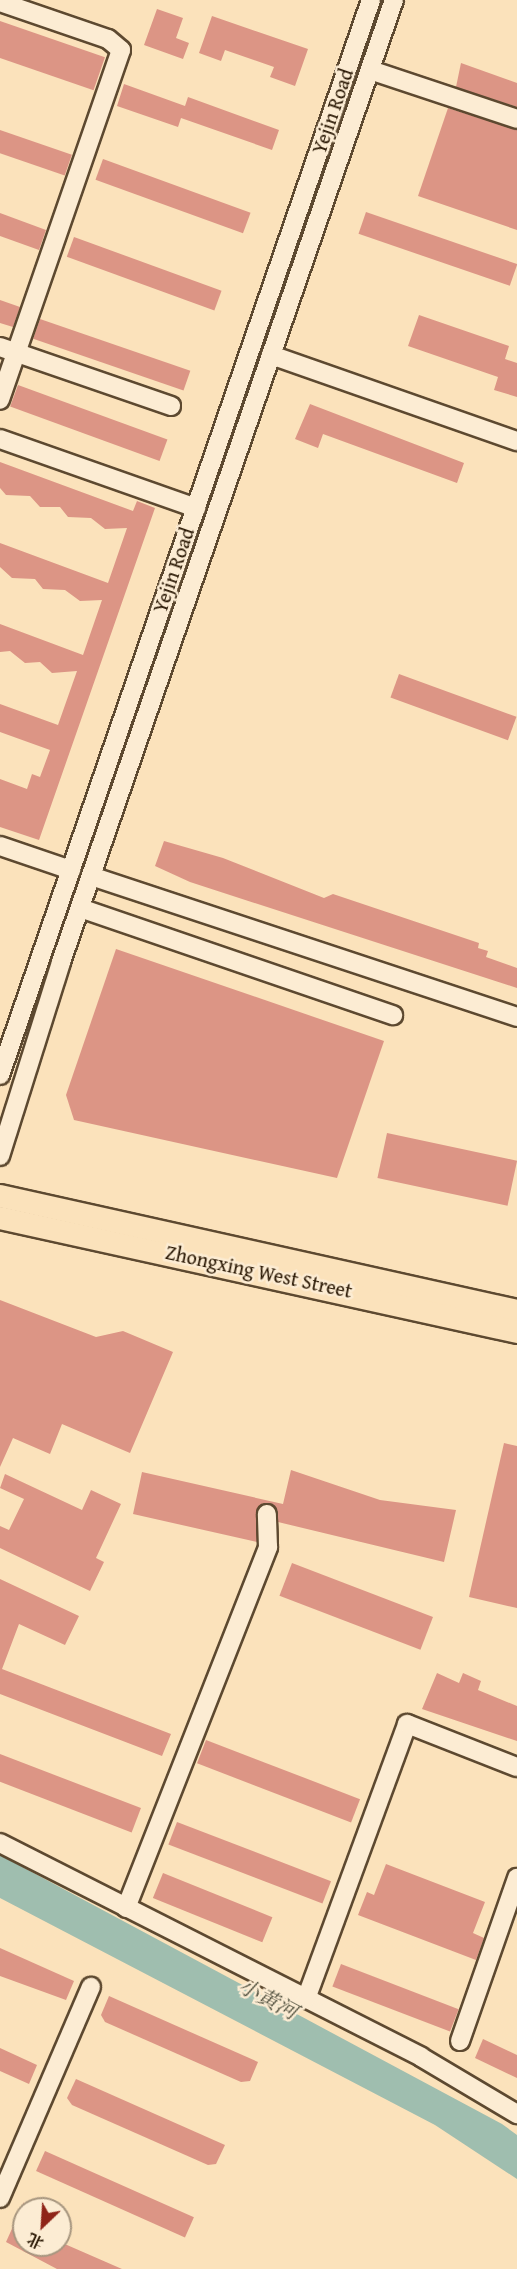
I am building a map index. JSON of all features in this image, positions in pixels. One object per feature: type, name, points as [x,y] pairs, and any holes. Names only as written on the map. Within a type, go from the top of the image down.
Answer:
[{"type":"main road","name":"Zhongxing West Street","points":[[0,1196],[517,1311]]},
{"type":"main road","name":"Zhongxing West Street","points":[[0,1218],[517,1332]]},
{"type":"street","name":"Yejin Road","points":[[0,1075],[371,0]]},
{"type":"street","name":"Yejin Road","points":[[0,1156],[80,908],[394,0]]},
{"type":"street","points":[[0,2],[108,39],[121,50],[8,350],[0,400]]},
{"type":"street","points":[[370,70],[517,119]]},
{"type":"street","points":[[8,350],[171,406]]},
{"type":"street","points":[[271,355],[517,441]]},
{"type":"street","points":[[0,439],[196,508]]},
{"type":"street","points":[[0,846],[70,870]]},
{"type":"street","points":[[91,876],[517,1017]]},
{"type":"street","points":[[80,908],[393,1015]]},
{"type":"street","points":[[126,1908],[268,1546],[267,1514]]},
{"type":"street","points":[[306,1999],[407,1724],[517,1767]]},
{"type":"street","points":[[0,1843],[421,2056],[517,2114]]},
{"type":"street","points":[[460,2041],[517,1878]]},
{"type":"street","points":[[0,2198],[91,1988]]},
{"type":"water","name":"小黄河","points":[[0,1855],[502,2124],[517,2135],[517,2179],[435,2125],[0,1898]]},
{"type":"building","points":[[157,9],[183,18],[176,38],[189,43],[183,59],[144,45]]},
{"type":"building","points":[[212,16],[308,49],[295,86],[270,77],[274,67],[225,50],[221,61],[199,53]]},
{"type":"building","points":[[0,21],[105,57],[94,90],[0,58]]},
{"type":"building","points":[[461,63],[517,83],[517,107],[456,87]]},
{"type":"building","points":[[124,84],[185,106],[188,97],[279,130],[272,150],[181,118],[178,127],[117,106]]},
{"type":"building","points":[[448,108],[517,130],[517,230],[418,196]]},
{"type":"building","points":[[0,130],[72,155],[65,176],[0,153]]},
{"type":"building","points":[[103,159],[251,213],[243,233],[95,180]]},
{"type":"building","points":[[366,212],[517,264],[510,286],[359,234]]},
{"type":"building","points":[[0,213],[46,230],[39,250],[0,236]]},
{"type":"building","points":[[74,237],[222,291],[214,310],[67,257]]},
{"type":"building","points":[[0,300],[20,307],[13,327],[0,323]]},
{"type":"building","points":[[419,315],[509,346],[505,359],[517,363],[517,397],[494,390],[498,377],[408,346]]},
{"type":"building","points":[[40,319],[190,371],[184,391],[33,339]]},
{"type":"building","points":[[18,385],[167,439],[160,461],[10,407]]},
{"type":"building","points":[[310,404],[464,463],[457,483],[323,434],[318,448],[295,439]]},
{"type":"building","points":[[0,462],[133,511],[137,501],[155,508],[39,840],[0,827],[0,779],[27,789],[32,774],[40,777],[50,750],[0,732],[0,704],[58,725],[77,671],[52,673],[40,662],[25,663],[10,651],[0,652],[0,624],[83,655],[102,600],[80,601],[65,590],[43,589],[35,579],[12,578],[0,567],[0,543],[108,583],[127,528],[105,529],[91,518],[68,517],[60,507],[40,507],[30,496],[6,495],[0,488]]},
{"type":"building","points":[[399,674],[516,717],[508,740],[390,697]]},
{"type":"building","points":[[164,841],[223,858],[324,898],[333,894],[479,943],[478,948],[488,951],[486,957],[517,968],[517,988],[190,882],[155,866]]},
{"type":"building","points":[[116,949],[384,1041],[337,1178],[74,1120],[66,1095]]},
{"type":"building","points":[[387,1133],[517,1161],[508,1206],[377,1178]]},
{"type":"building","points":[[0,1300],[96,1337],[123,1331],[173,1352],[130,1453],[62,1424],[50,1454],[13,1438],[0,1467]]},
{"type":"building","points":[[504,1443],[517,1446],[517,1608],[469,1597]]},
{"type":"building","points":[[291,1470],[380,1500],[456,1510],[444,1562],[278,1522],[277,1509],[267,1503],[257,1509],[257,1542],[133,1514],[142,1472],[283,1504]]},
{"type":"building","points":[[5,1474],[82,1510],[91,1490],[121,1504],[96,1558],[104,1562],[90,1591],[0,1548],[0,1526],[9,1530],[24,1499],[0,1488]]},
{"type":"building","points":[[292,1563],[433,1617],[420,1650],[279,1596]]},
{"type":"building","points":[[0,1579],[79,1616],[65,1645],[19,1624],[2,1669],[171,1734],[162,1756],[0,1694]]},
{"type":"building","points":[[437,1673],[459,1683],[463,1673],[481,1681],[478,1690],[517,1706],[517,1741],[422,1709]]},
{"type":"building","points":[[206,1740],[360,1799],[351,1822],[197,1763]]},
{"type":"building","points":[[0,1754],[141,1808],[132,1832],[0,1782]]},
{"type":"building","points":[[177,1822],[331,1881],[322,1904],[168,1844]]},
{"type":"building","points":[[386,1864],[485,1902],[473,1933],[484,1938],[476,1960],[358,1915],[367,1892],[374,1895]]},
{"type":"building","points":[[163,1873],[272,1917],[262,1942],[153,1898]]},
{"type":"building","points":[[0,1948],[74,1981],[66,2000],[0,1976]]},
{"type":"building","points":[[341,1964],[459,2009],[450,2032],[332,1986]]},
{"type":"building","points":[[109,1996],[258,2062],[250,2081],[241,2082],[105,2022],[101,2015]]},
{"type":"building","points":[[483,2039],[517,2055],[517,2078],[475,2058]]},
{"type":"building","points":[[0,2048],[37,2065],[29,2084],[0,2071]]},
{"type":"building","points":[[76,2079],[225,2145],[216,2164],[208,2165],[72,2105],[67,2098]]},
{"type":"building","points":[[45,2151],[194,2217],[185,2237],[36,2171]]},
{"type":"building","points":[[12,2229],[12,2245],[6,2242]]},
{"type":"building","points":[[72,2247],[122,2269],[57,2269],[34,2257],[72,2257]]}]
